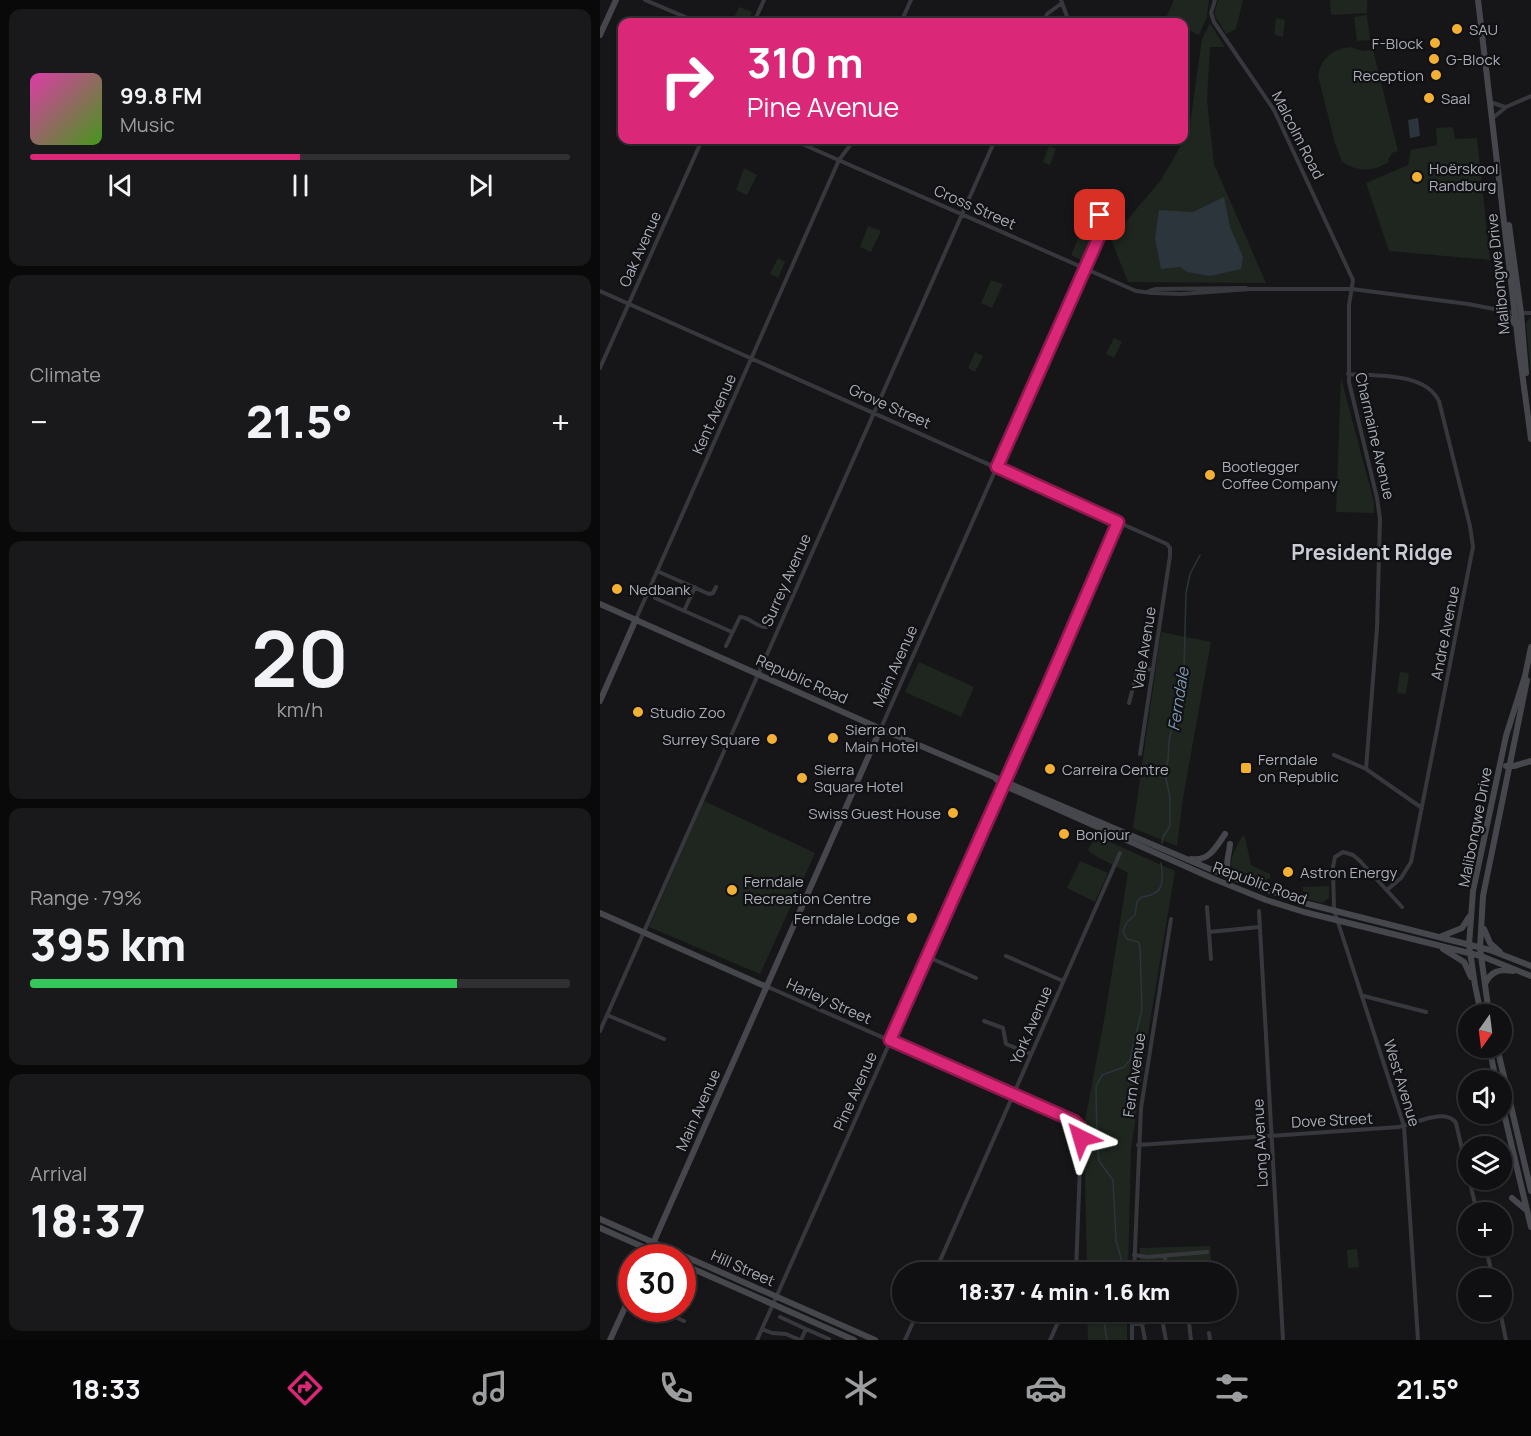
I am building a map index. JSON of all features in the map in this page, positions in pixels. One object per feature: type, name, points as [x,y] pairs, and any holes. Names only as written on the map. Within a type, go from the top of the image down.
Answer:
[{"type":"main road","points":[[600,35],[616,0]]},
{"type":"main road","name":"Malibongwe Drive","points":[[1480,0],[1531,439]]},
{"type":"main road","name":"Malibongwe Drive","points":[[1480,0],[1513,299],[1518,313]]},
{"type":"main road","points":[[1513,299],[1500,310],[1519,324],[1530,313]]},
{"type":"main road","name":"Malibongwe Drive","points":[[1519,324],[1531,418]]},
{"type":"main road","name":"Republic Road","points":[[600,604],[993,777],[1243,892],[1287,908],[1481,956],[1530,975]]},
{"type":"main road","name":"Kent Avenue","points":[[600,701],[636,619]]},
{"type":"main road","name":"Malibongwe Drive","points":[[1478,1004],[1469,945],[1476,875],[1499,765],[1531,647]]},
{"type":"main road","name":"Malibongwe Drive","points":[[1488,1004],[1480,948],[1485,883],[1531,659]]},
{"type":"main road","name":"Main Avenue","points":[[653,1242],[881,728]]},
{"type":"main road","points":[[1499,765],[1509,767],[1531,761]]},
{"type":"main road","name":"Republic Road","points":[[1004,783],[1176,855],[1279,895],[1480,948],[1531,966]]},
{"type":"main road","points":[[1176,855],[1202,859],[1210,854],[1225,834]]},
{"type":"main road","points":[[1230,844],[1227,869],[1234,878]]},
{"type":"main road","points":[[1438,937],[1449,935],[1462,928],[1471,911]]},
{"type":"main road","name":"Harley Street","points":[[600,913],[767,987]]},
{"type":"main road","points":[[1482,919],[1486,936],[1502,955]]},
{"type":"main road","points":[[1437,945],[1464,962],[1474,986]]},
{"type":"main road","points":[[1485,984],[1490,975],[1500,970],[1530,975]]},
{"type":"main road","points":[[1500,1058],[1531,1191]]},
{"type":"main road","points":[[1506,1124],[1531,1227]]},
{"type":"main road","points":[[1520,1183],[1513,1198],[1527,1212]]},
{"type":"main road","name":"Hill Street","points":[[600,1219],[875,1340]]},
{"type":"main road","points":[[600,1228],[630,1244]]},
{"type":"main road","name":"Hill Street","points":[[696,1270],[854,1340]]},
{"type":"main road","points":[[610,1340],[619,1322]]},
{"type":"street","points":[[645,0],[687,18]]},
{"type":"street","points":[[756,18],[764,0]]},
{"type":"street","points":[[903,18],[911,0]]},
{"type":"street","name":"Malcolm Road","points":[[1215,0],[1211,13],[1212,19],[1282,124],[1352,277],[1352,289]]},
{"type":"street","points":[[1046,18],[1062,1],[1068,18]]},
{"type":"street","points":[[1494,117],[1506,107],[1531,96]]},
{"type":"street","points":[[1493,103],[1506,107]]},
{"type":"street","name":"Oak Avenue","points":[[600,368],[700,144]]},
{"type":"street","name":"Cross Street","points":[[802,144],[1129,289],[1148,292],[1156,289],[1352,289],[1530,313]]},
{"type":"street","name":"Kent Avenue","points":[[636,619],[839,160],[851,144]]},
{"type":"street","name":"Surrey Avenue","points":[[600,1031],[993,144]]},
{"type":"street","name":"Main Avenue","points":[[881,728],[1102,230],[1100,215]]},
{"type":"street","name":"Charmaine Avenue","points":[[1352,289],[1349,304],[1348,374],[1380,519],[1377,628],[1365,769]]},
{"type":"street","name":"Grove Street","points":[[600,291],[1169,546]]},
{"type":"street","name":"Andre Avenue","points":[[1348,374],[1413,380],[1422,383],[1435,394],[1439,401],[1470,526],[1473,547],[1422,808],[1408,868],[1401,878],[1387,890]]},
{"type":"street","name":"Pine Avenue","points":[[757,1340],[928,957],[1118,522]]},
{"type":"street","name":"Vale Avenue","points":[[1140,754],[1170,556],[1169,546]]},
{"type":"street","points":[[657,571],[711,594],[716,587]]},
{"type":"street","points":[[684,611],[695,587]]},
{"type":"street","points":[[655,598],[732,632]]},
{"type":"street","points":[[726,646],[740,617],[746,617],[762,627],[767,627],[776,611],[772,604]]},
{"type":"street","points":[[1129,703],[1137,672],[1145,668],[1153,670]]},
{"type":"street","points":[[1334,755],[1365,769],[1422,808]]},
{"type":"street","points":[[1334,910],[1333,861],[1338,854],[1347,853],[1360,861],[1402,907]]},
{"type":"street","name":"York Avenue","points":[[939,1262],[1120,854]]},
{"type":"street","points":[[1207,907],[1211,959]]},
{"type":"street","name":"West Avenue","points":[[1334,910],[1404,1126],[1418,1340]]},
{"type":"street","name":"Long Avenue","points":[[1258,911],[1283,1340]]},
{"type":"street","name":"Fern Avenue","points":[[1134,1262],[1141,1108],[1171,919]]},
{"type":"street","points":[[1209,932],[1259,927]]},
{"type":"street","points":[[1006,956],[1063,981]]},
{"type":"street","points":[[928,957],[976,978]]},
{"type":"street","name":"Harley Street","points":[[767,987],[1074,1121],[1080,1127],[1081,1138],[1076,1262]]},
{"type":"street","points":[[1363,996],[1426,1012]]},
{"type":"street","points":[[607,1015],[664,1039]]},
{"type":"street","points":[[984,1021],[1003,1028],[1005,1044],[1031,1054]]},
{"type":"street","name":"Dove Street","points":[[1138,1145],[1404,1126],[1438,1116],[1447,1116],[1454,1120],[1458,1136]]},
{"type":"street","points":[[1134,1255],[1147,1257],[1207,1252]]},
{"type":"street","points":[[1165,1256],[1165,1262]]},
{"type":"street","points":[[780,1317],[829,1339]]},
{"type":"street","points":[[905,1340],[913,1322]]},
{"type":"street","points":[[1050,1340],[1058,1322]]},
{"type":"street","points":[[1132,1340],[1132,1324],[1146,1322]]},
{"type":"street","points":[[1163,1322],[1166,1340]]},
{"type":"street","points":[[1188,1322],[1191,1340]]},
{"type":"street","points":[[1502,1322],[1506,1340]]},
{"type":"street","points":[[1142,1324],[1145,1340]]},
{"type":"street","points":[[762,1329],[801,1340],[806,1329]]},
{"type":"street","points":[[1209,1333],[1210,1340]]},
{"type":"shaded area","points":[[1174,0],[1209,0],[1207,17],[1199,35],[1188,30],[1188,18],[1166,18]]},
{"type":"shaded area","points":[[1218,0],[1243,0],[1236,29],[1226,34],[1214,14]]},
{"type":"shaded area","points":[[1330,0],[1369,0],[1367,1],[1367,13],[1331,15]]},
{"type":"shaded area","points":[[739,7],[752,12],[749,18],[734,18]]},
{"type":"shaded area","points":[[1367,15],[1370,40],[1357,41],[1354,17]]},
{"type":"shaded area","points":[[1276,18],[1285,20],[1283,37],[1274,35]]},
{"type":"shaded area","points":[[1210,23],[1225,47],[1210,47],[1207,100],[1214,164],[1266,283],[1128,282],[1111,239],[1161,180],[1182,144],[1188,144],[1188,129],[1202,39]]},
{"type":"shaded area","points":[[1350,47],[1363,51],[1373,50],[1398,151],[1392,153],[1389,162],[1366,170],[1354,168],[1342,162],[1318,76],[1322,64],[1329,55]]},
{"type":"shaded area","points":[[1418,118],[1420,136],[1410,138],[1408,120]]},
{"type":"shaded area","points":[[1453,127],[1455,139],[1477,138],[1490,260],[1389,251],[1366,183],[1408,165],[1411,150],[1437,145],[1436,128]]},
{"type":"shaded area","points":[[1049,146],[1056,149],[1050,165],[1043,162]]},
{"type":"shaded area","points":[[744,168],[757,175],[747,195],[736,190]]},
{"type":"shaded area","points":[[1224,197],[1230,227],[1243,257],[1241,269],[1210,276],[1187,272],[1180,267],[1161,269],[1155,238],[1159,210],[1193,212]]},
{"type":"shaded area","points":[[868,226],[881,231],[871,252],[860,247]]},
{"type":"shaded area","points":[[1080,234],[1090,239],[1081,260],[1071,255]]},
{"type":"shaded area","points":[[778,258],[785,262],[778,278],[770,274]]},
{"type":"shaded area","points":[[991,280],[1003,284],[992,308],[981,303]]},
{"type":"shaded area","points":[[1531,317],[1531,377],[1526,323]]},
{"type":"shaded area","points":[[1114,338],[1122,342],[1114,358],[1106,354]]},
{"type":"shaded area","points":[[975,352],[983,356],[975,372],[968,368]]},
{"type":"shaded area","points":[[1341,378],[1374,502],[1374,513],[1336,512]]},
{"type":"shaded area","points":[[1161,632],[1211,642],[1183,798],[1177,846],[1133,828]]},
{"type":"shaded area","points":[[919,662],[974,687],[961,717],[905,692]]},
{"type":"shaded area","points":[[1400,672],[1409,673],[1406,694],[1397,693]]},
{"type":"shaded area","name":"Ferndale Recreation Centre","points":[[704,801],[815,853],[760,974],[649,927]]},
{"type":"shaded area","points":[[1242,836],[1245,837],[1251,865],[1270,874],[1270,878],[1261,882],[1233,872],[1232,858]]},
{"type":"shaded area","points":[[1103,839],[1175,871],[1131,1150],[1128,1262],[1087,1262],[1084,1126],[1128,873],[1088,850],[1093,841]]},
{"type":"shaded area","points":[[1080,861],[1108,873],[1095,902],[1067,888]]},
{"type":"shaded area","points":[[1329,886],[1329,898],[1322,903],[1307,899],[1302,887]]},
{"type":"shaded area","points":[[1210,1246],[1211,1262],[1139,1262],[1140,1248]]},
{"type":"shaded area","points":[[1357,1249],[1359,1267],[1348,1268],[1347,1250]]},
{"type":"shaded area","points":[[1087,1322],[1127,1322],[1127,1340],[1088,1340]]},
{"type":"waterway","name":"Ferndale","points":[[1162,843],[1170,826],[1170,797],[1165,774],[1169,740],[1181,693],[1184,669],[1186,593],[1190,574],[1200,555]]},
{"type":"waterway","name":"Ferndale","points":[[1122,1262],[1116,1240],[1113,1180],[1099,1161],[1096,1087],[1102,1075],[1124,1067],[1130,1060],[1142,1009],[1140,947],[1138,942],[1127,939],[1123,931],[1127,922],[1135,915],[1137,902],[1141,897],[1154,894],[1161,886],[1161,863]]},
{"type":"waterway","name":"Ferndale","points":[[1104,1322],[1107,1340]]},
{"type":"place","name":"SAU","points":[[1457,29]]},
{"type":"place","name":"F-Block","points":[[1435,43]]},
{"type":"place","name":"G-Block","points":[[1434,59]]},
{"type":"place","name":"Reception","points":[[1436,75]]},
{"type":"place","name":"Saal","points":[[1429,98]]},
{"type":"place","name":"Hoërskool Randburg","points":[[1417,177]]},
{"type":"place","name":"Bootlegger Coffee Company","points":[[1210,475]]},
{"type":"place","name":"Nedbank","points":[[617,589]]},
{"type":"place","name":"Studio Zoo","points":[[638,712]]},
{"type":"place","name":"Sierra on Main Hotel","points":[[833,738]]},
{"type":"place","name":"Surrey Square","points":[[772,739]]},
{"type":"place","name":"Ferndale on Republic","points":[[1246,768]]},
{"type":"place","name":"Carreira Centre","points":[[1050,769]]},
{"type":"place","name":"Sierra Square Hotel","points":[[802,778]]},
{"type":"place","name":"Swiss Guest House","points":[[953,813]]},
{"type":"place","name":"Bonjour","points":[[1064,834]]},
{"type":"place","name":"Astron Energy","points":[[1288,872]]},
{"type":"place","name":"Ferndale Recreation Centre","points":[[732,890]]},
{"type":"place","name":"Ferndale Lodge","points":[[912,918]]},
{"type":"district","name":"President Ridge","points":[[1372,552]]},
{"type":"route","points":[[1081,1138],[1080,1127],[1074,1121],[890,1040],[969,865],[1118,522],[997,467],[1102,230],[1100,215]]}]
